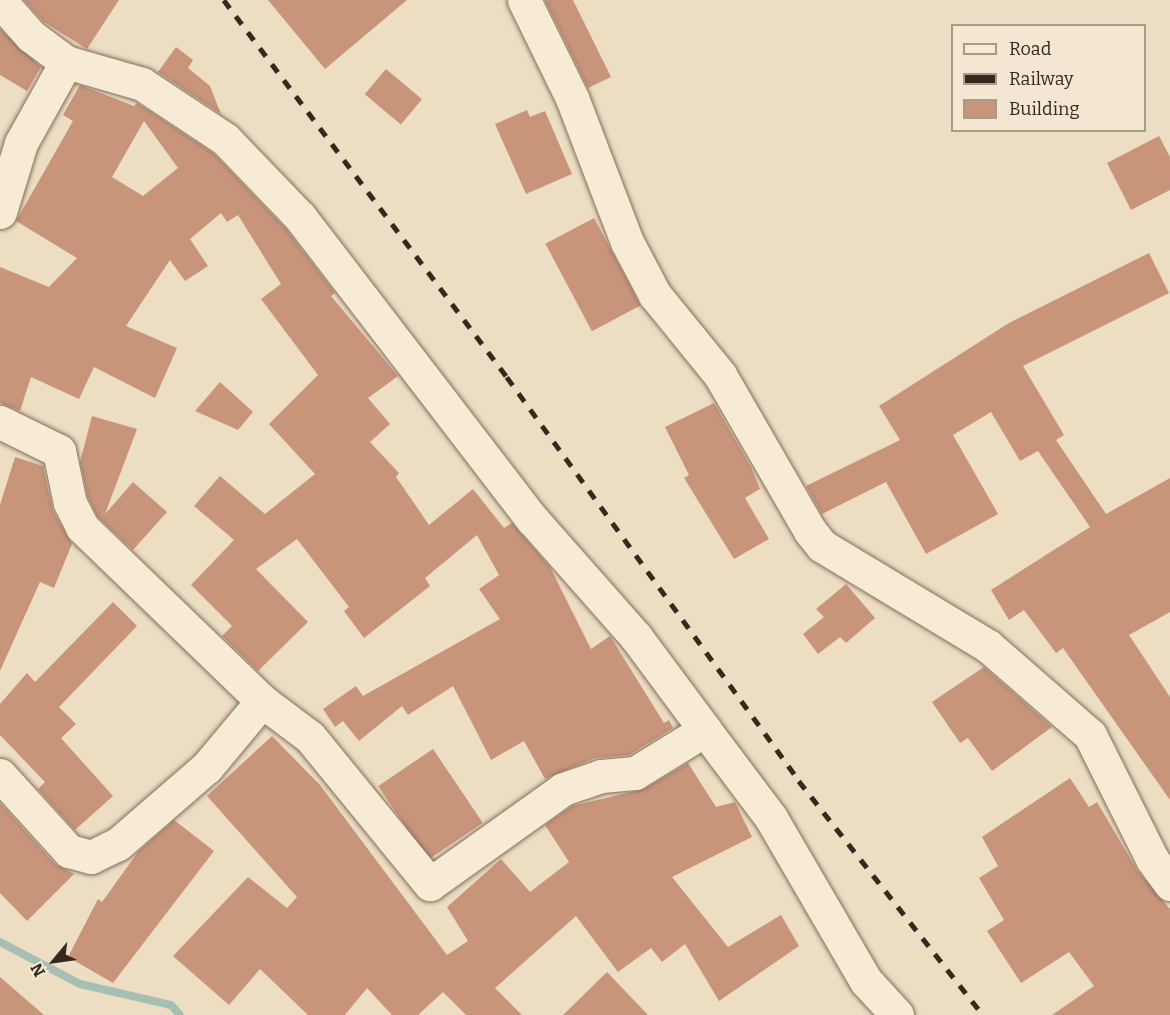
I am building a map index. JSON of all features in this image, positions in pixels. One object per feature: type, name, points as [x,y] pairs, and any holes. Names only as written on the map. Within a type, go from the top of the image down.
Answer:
[{"type":"street","points":[[524,0],[572,98],[627,242],[655,295],[720,375],[810,531],[822,546],[988,646],[1090,735],[1152,860],[1170,884]]},
{"type":"street","points":[[0,1],[31,36],[66,62],[142,84],[234,148],[300,217],[532,519],[636,638],[771,818],[866,981],[897,1015]]},
{"type":"street","points":[[0,212],[21,143],[66,62]]},
{"type":"street","points":[[0,422],[59,452],[70,503],[82,527],[262,701],[310,737],[430,884],[563,789],[601,776],[634,774],[705,730]]},
{"type":"street","points":[[0,775],[69,851],[92,857],[118,844],[207,767],[262,701]]},
{"type":"building","points":[[24,0],[119,0],[87,49],[44,22]]},
{"type":"building","points":[[268,0],[407,0],[325,69]]},
{"type":"building","points":[[545,0],[573,0],[611,77],[588,88]]},
{"type":"building","points":[[0,29],[41,67],[27,91],[0,75]]},
{"type":"building","points":[[176,47],[193,60],[188,68],[210,86],[221,114],[158,72]]},
{"type":"building","points":[[386,69],[422,99],[401,124],[365,94]]},
{"type":"building","points":[[80,85],[134,106],[137,103],[213,153],[286,229],[335,293],[331,296],[398,376],[368,398],[390,424],[370,442],[399,473],[396,477],[429,525],[473,489],[504,528],[512,523],[550,567],[591,649],[610,636],[664,723],[669,720],[673,728],[629,755],[595,758],[545,779],[524,741],[491,760],[453,686],[408,715],[402,706],[359,741],[343,721],[335,727],[323,709],[356,686],[363,696],[500,619],[479,589],[499,575],[477,535],[425,578],[430,586],[364,638],[344,611],[349,607],[297,539],[256,569],[308,622],[258,671],[222,636],[232,626],[191,585],[234,540],[194,506],[220,476],[265,514],[315,474],[269,424],[318,375],[261,299],[281,284],[238,215],[227,222],[221,213],[190,239],[208,266],[185,281],[170,260],[126,326],[177,348],[155,398],[94,367],[79,399],[31,377],[20,411],[0,403],[0,267],[49,287],[77,258],[16,221],[73,121],[63,115]],"holes":[[[144,121],[178,168],[143,196],[112,177]]]},
{"type":"building","points":[[527,110],[530,117],[545,111],[572,174],[526,194],[495,124]]},
{"type":"building","points":[[1159,136],[1170,157],[1170,190],[1131,210],[1107,163]]},
{"type":"building","points":[[594,218],[640,305],[592,331],[545,244]]},
{"type":"building","points":[[1149,253],[1169,293],[1023,366],[1064,435],[1056,440],[1106,514],[1170,478],[1170,612],[1129,635],[1170,697],[1170,800],[1063,648],[1056,653],[1024,610],[1009,620],[991,590],[1090,527],[1038,451],[1020,461],[991,412],[953,435],[998,514],[926,554],[886,482],[822,514],[806,486],[900,440],[879,406],[1009,323]]},
{"type":"building","points":[[220,382],[253,412],[238,430],[195,411]]},
{"type":"building","points":[[714,403],[751,467],[760,489],[745,498],[769,539],[734,559],[684,478],[689,475],[665,427]]},
{"type":"building","points":[[92,416],[137,429],[105,514],[133,482],[167,512],[133,550],[97,516],[88,497],[80,462]]},
{"type":"building","points":[[15,457],[43,466],[53,511],[72,544],[54,588],[40,582],[0,671],[0,505]]},
{"type":"building","points":[[846,584],[875,618],[846,643],[840,637],[818,654],[803,634],[824,617],[816,609]]},
{"type":"building","points":[[113,602],[137,626],[59,707],[76,724],[61,738],[113,796],[75,830],[38,789],[45,782],[0,735],[0,704],[27,673],[35,682]]},
{"type":"building","points":[[984,667],[1052,727],[992,771],[968,738],[960,743],[932,702]]},
{"type":"building","points":[[272,736],[320,785],[447,955],[468,941],[447,907],[501,859],[530,892],[569,862],[545,825],[572,806],[644,789],[688,763],[716,807],[735,802],[752,837],[672,877],[728,947],[781,915],[799,946],[719,1001],[685,944],[662,962],[651,948],[618,972],[576,916],[495,988],[522,1015],[466,1015],[443,992],[418,1015],[392,1015],[367,988],[345,1015],[308,1015],[260,969],[229,1005],[173,956],[248,877],[287,908],[297,897],[207,796]]},
{"type":"building","points":[[433,749],[483,823],[428,860],[378,786]]},
{"type":"building","points":[[1070,778],[1089,807],[1097,802],[1137,870],[1170,909],[1170,1015],[1052,1015],[1094,986],[1069,952],[1021,983],[987,931],[1004,920],[979,878],[998,866],[982,837]]},
{"type":"building","points":[[0,803],[55,864],[74,874],[27,921],[0,893]]},
{"type":"building","points":[[174,820],[214,851],[113,983],[68,957],[98,899],[102,902],[138,852]]},
{"type":"building","points":[[607,972],[648,1015],[563,1015]]},
{"type":"building","points":[[0,977],[44,1015],[0,1015]]},
{"type":"waterway","points":[[0,942],[80,984],[171,1005],[180,1015]]},
{"type":"railway","points":[[224,0],[507,377],[799,781],[983,1015]]}]
